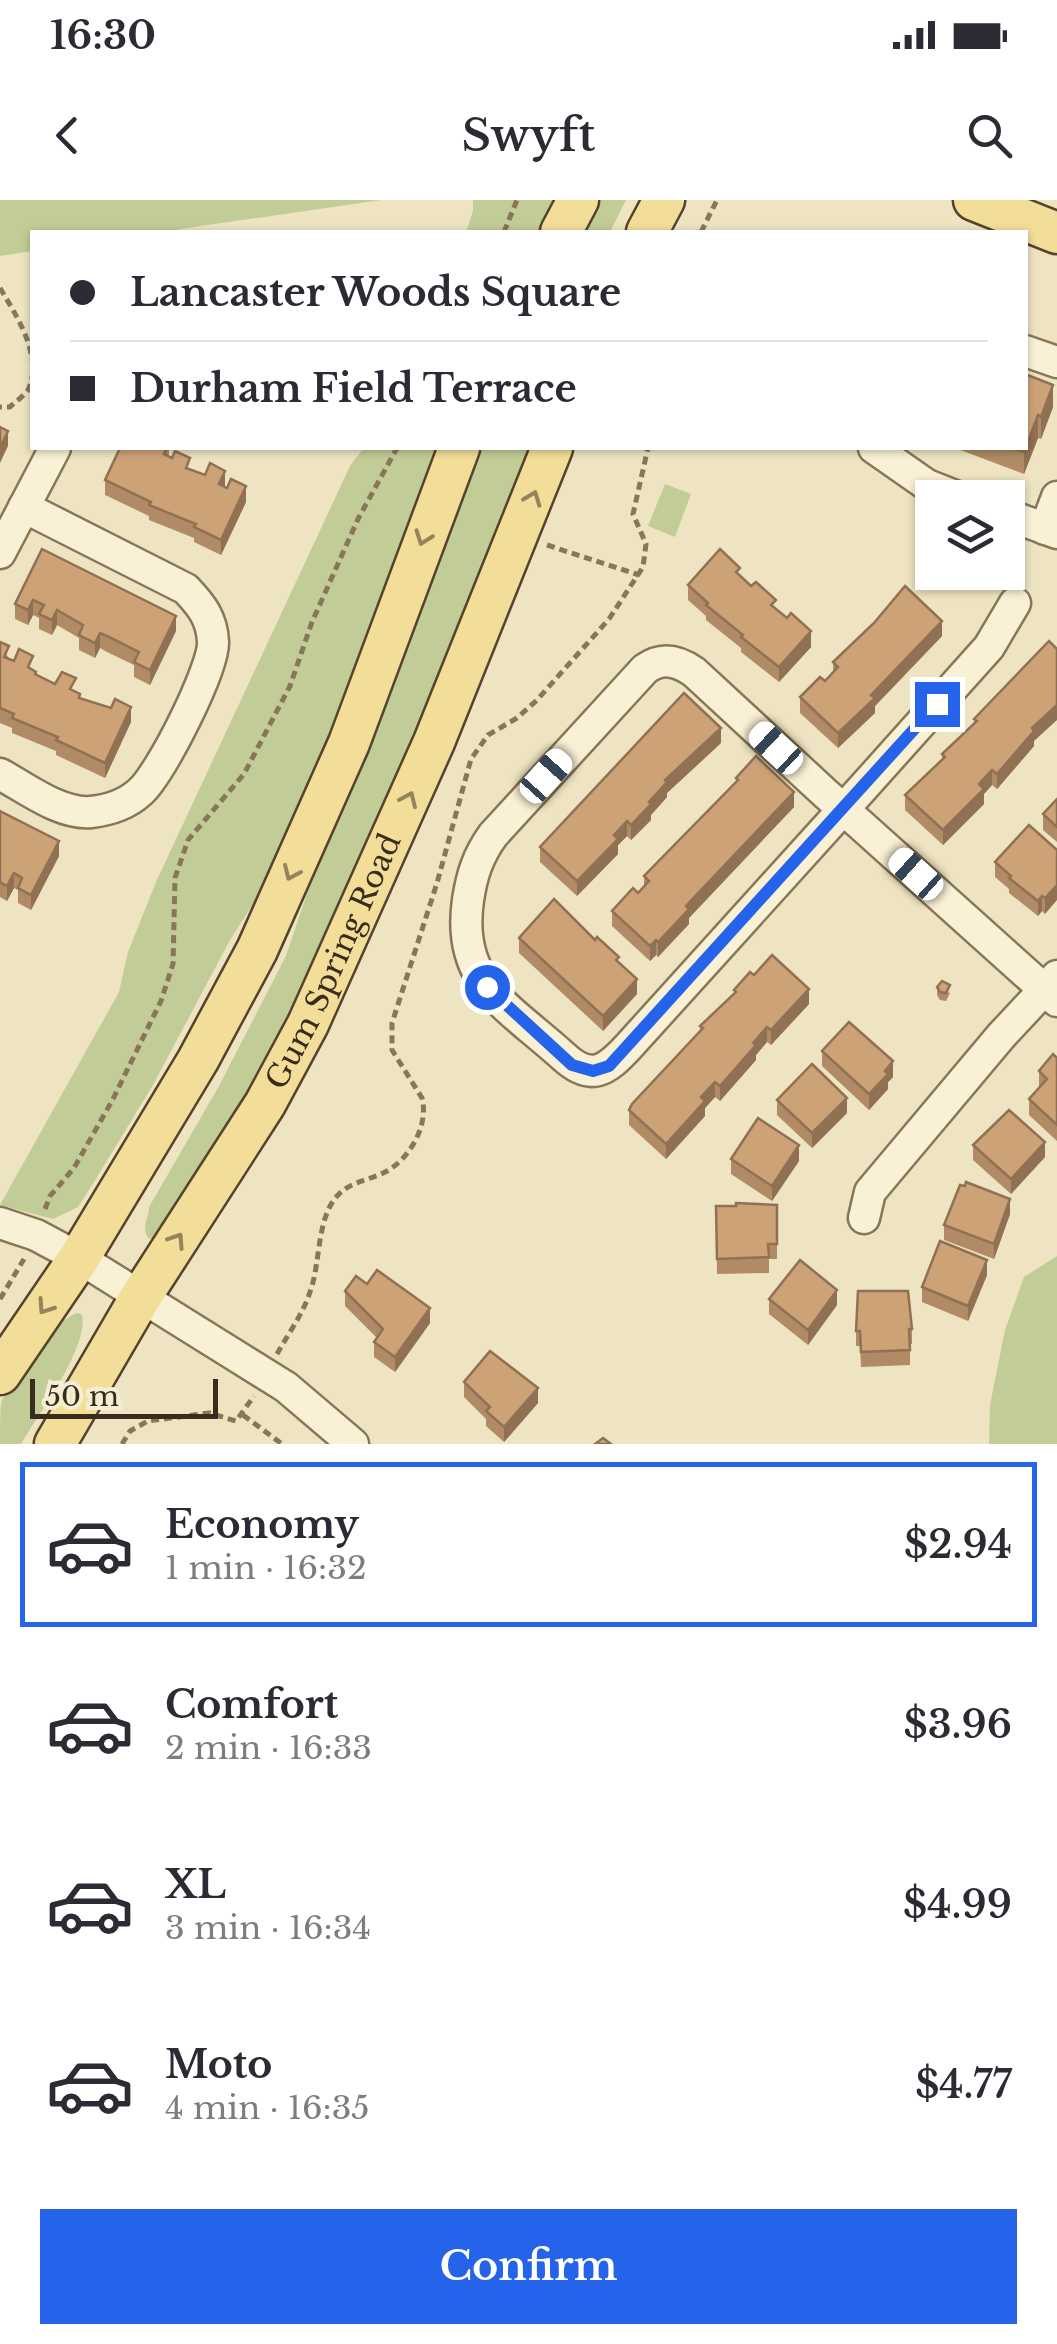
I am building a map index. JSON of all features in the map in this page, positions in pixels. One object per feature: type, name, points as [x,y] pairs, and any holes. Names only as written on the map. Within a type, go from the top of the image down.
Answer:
[{"type":"main road","points":[[562,230],[578,200]]},
{"type":"main road","points":[[648,230],[664,200]]},
{"type":"main road","points":[[974,200],[1057,233]]},
{"type":"main road","points":[[0,1374],[79,1258],[198,1060],[258,950],[349,743],[458,450]]},
{"type":"main road","name":"Gum Spring Road","points":[[55,1444],[140,1298],[265,1104],[308,1024],[434,742],[551,450]]},
{"type":"street","points":[[1028,351],[1057,362]]},
{"type":"street","points":[[0,553],[54,450]]},
{"type":"street","points":[[890,453],[920,480]]},
{"type":"street","points":[[1025,521],[1051,531],[1057,496]]},
{"type":"street","points":[[0,774],[54,803],[87,813],[118,807],[155,776],[208,670],[213,643],[206,610],[186,589],[24,507]]},
{"type":"street","points":[[864,1218],[870,1192],[1001,1036],[1053,989],[843,809],[694,672],[666,661],[644,669],[493,835],[478,856],[470,883],[466,936],[470,959],[478,974],[572,1065],[593,1071],[609,1066],[843,809],[988,646],[1015,604]]},
{"type":"street","points":[[0,1223],[36,1235],[79,1258],[286,1388],[352,1444]]},
{"type":"path","points":[[505,230],[517,200]]},
{"type":"path","points":[[702,230],[717,200]]},
{"type":"path","points":[[0,288],[19,319],[30,363]]},
{"type":"path","points":[[0,407],[10,407],[27,391],[30,379]]},
{"type":"path","points":[[44,1218],[50,1196],[74,1168],[114,1099],[162,1001],[173,964],[174,878],[188,840],[244,774],[290,686],[312,622],[358,519],[397,450]]},
{"type":"path","points":[[546,544],[639,575]]},
{"type":"path","points":[[0,1300],[27,1255]]},
{"type":"path","points":[[122,1444],[130,1431],[148,1421],[209,1413],[236,1421],[255,1394]]},
{"type":"path","points":[[243,1414],[282,1444]]},
{"type":"green space","points":[[0,200],[381,200],[174,230],[30,230],[30,251],[0,256]]},
{"type":"green space","points":[[473,200],[560,200],[543,230],[467,230]]},
{"type":"green space","points":[[601,200],[626,200],[611,230],[586,230]]},
{"type":"green space","points":[[362,450],[441,450],[353,691],[277,867],[230,940],[153,1085],[78,1207],[53,1219],[0,1205],[119,992],[128,952],[156,882],[351,464]]},
{"type":"green space","points":[[475,450],[527,450],[509,520],[426,723],[260,1081],[156,1237],[149,1239],[145,1227],[149,1207],[219,1086],[286,956],[324,843]]},
{"type":"green space","points":[[665,484],[691,494],[675,537],[648,526]]},
{"type":"green space","points":[[1057,1256],[1057,1444],[989,1444],[990,1405],[1005,1330],[1024,1277]]},
{"type":"green space","points":[[78,1313],[82,1315],[82,1329],[78,1345],[61,1381],[21,1444],[0,1444],[1,1404],[13,1381],[45,1338]]},
{"type":"building","points":[[1028,375],[1053,385],[1041,417],[1038,415],[1028,441]]},
{"type":"building","points":[[0,427],[8,431],[0,448]]},
{"type":"building","points":[[119,450],[166,450],[164,454],[172,458],[175,451],[190,458],[186,468],[205,475],[210,463],[225,471],[219,484],[227,488],[231,479],[246,486],[221,540],[105,480]]},
{"type":"building","points":[[42,549],[176,616],[150,670],[134,662],[139,652],[100,633],[95,643],[79,635],[83,625],[57,610],[52,620],[39,614],[44,605],[33,600],[28,610],[15,604]]},
{"type":"building","points":[[720,549],[740,568],[736,572],[751,586],[756,582],[776,600],[771,605],[787,618],[791,613],[811,631],[779,667],[741,637],[688,585]]},
{"type":"building","points":[[905,586],[942,621],[871,695],[875,698],[838,733],[800,697],[820,677],[825,681],[838,667],[833,662]]},
{"type":"building","points":[[1049,641],[1057,649],[1057,705],[1032,728],[1034,731],[997,774],[992,770],[979,784],[984,789],[943,830],[905,795],[945,757],[942,754]]},
{"type":"building","points":[[0,642],[9,646],[4,657],[14,661],[19,649],[33,656],[28,667],[55,684],[62,672],[76,678],[70,689],[80,694],[79,698],[111,708],[115,699],[131,707],[105,763],[12,718],[14,714],[0,708]]},
{"type":"building","points":[[684,693],[721,728],[665,780],[651,804],[631,825],[627,821],[614,835],[618,839],[577,881],[540,847]]},
{"type":"building","points":[[756,756],[794,792],[686,906],[689,909],[650,946],[612,911],[633,888],[638,893],[649,881],[644,876],[738,780]]},
{"type":"building","points":[[1057,799],[1057,827],[1043,814]]},
{"type":"building","points":[[0,811],[59,841],[31,895],[18,888],[22,878],[14,873],[7,886],[0,882]]},
{"type":"building","points":[[1029,825],[1057,850],[1057,885],[1038,901],[995,862]]},
{"type":"building","points":[[554,899],[595,940],[597,937],[619,957],[616,960],[637,979],[603,1016],[519,938]]},
{"type":"building","points":[[772,955],[809,989],[771,1030],[767,1027],[720,1086],[715,1082],[701,1097],[705,1101],[666,1144],[629,1110],[632,1104],[750,972],[754,975]]},
{"type":"building","points":[[942,981],[950,985],[946,993],[937,987]]},
{"type":"building","points":[[849,1022],[893,1061],[885,1071],[888,1074],[869,1094],[822,1051]]},
{"type":"building","points":[[1053,1054],[1057,1058],[1057,1125],[1029,1099],[1047,1079],[1039,1071]]},
{"type":"building","points":[[812,1064],[847,1098],[812,1133],[777,1100]]},
{"type":"building","points":[[1009,1110],[1045,1142],[1011,1179],[973,1145]]},
{"type":"building","points":[[758,1118],[799,1145],[772,1186],[731,1159]]},
{"type":"building","points":[[966,1182],[1010,1199],[994,1244],[944,1225],[960,1185],[965,1186]]},
{"type":"building","points":[[777,1205],[777,1244],[768,1244],[769,1257],[717,1259],[716,1206]]},
{"type":"building","points":[[940,1241],[987,1260],[968,1306],[922,1287]]},
{"type":"building","points":[[800,1260],[837,1290],[808,1330],[769,1299]]},
{"type":"building","points":[[377,1270],[430,1308],[395,1357],[374,1342],[383,1329],[345,1291],[356,1276],[367,1284]]},
{"type":"building","points":[[858,1291],[908,1291],[910,1350],[861,1352],[860,1331],[856,1331]]},
{"type":"building","points":[[490,1351],[538,1388],[504,1427],[464,1382]]},
{"type":"route","points":[[487,987],[572,1065],[593,1071],[609,1066],[937,704]]}]
